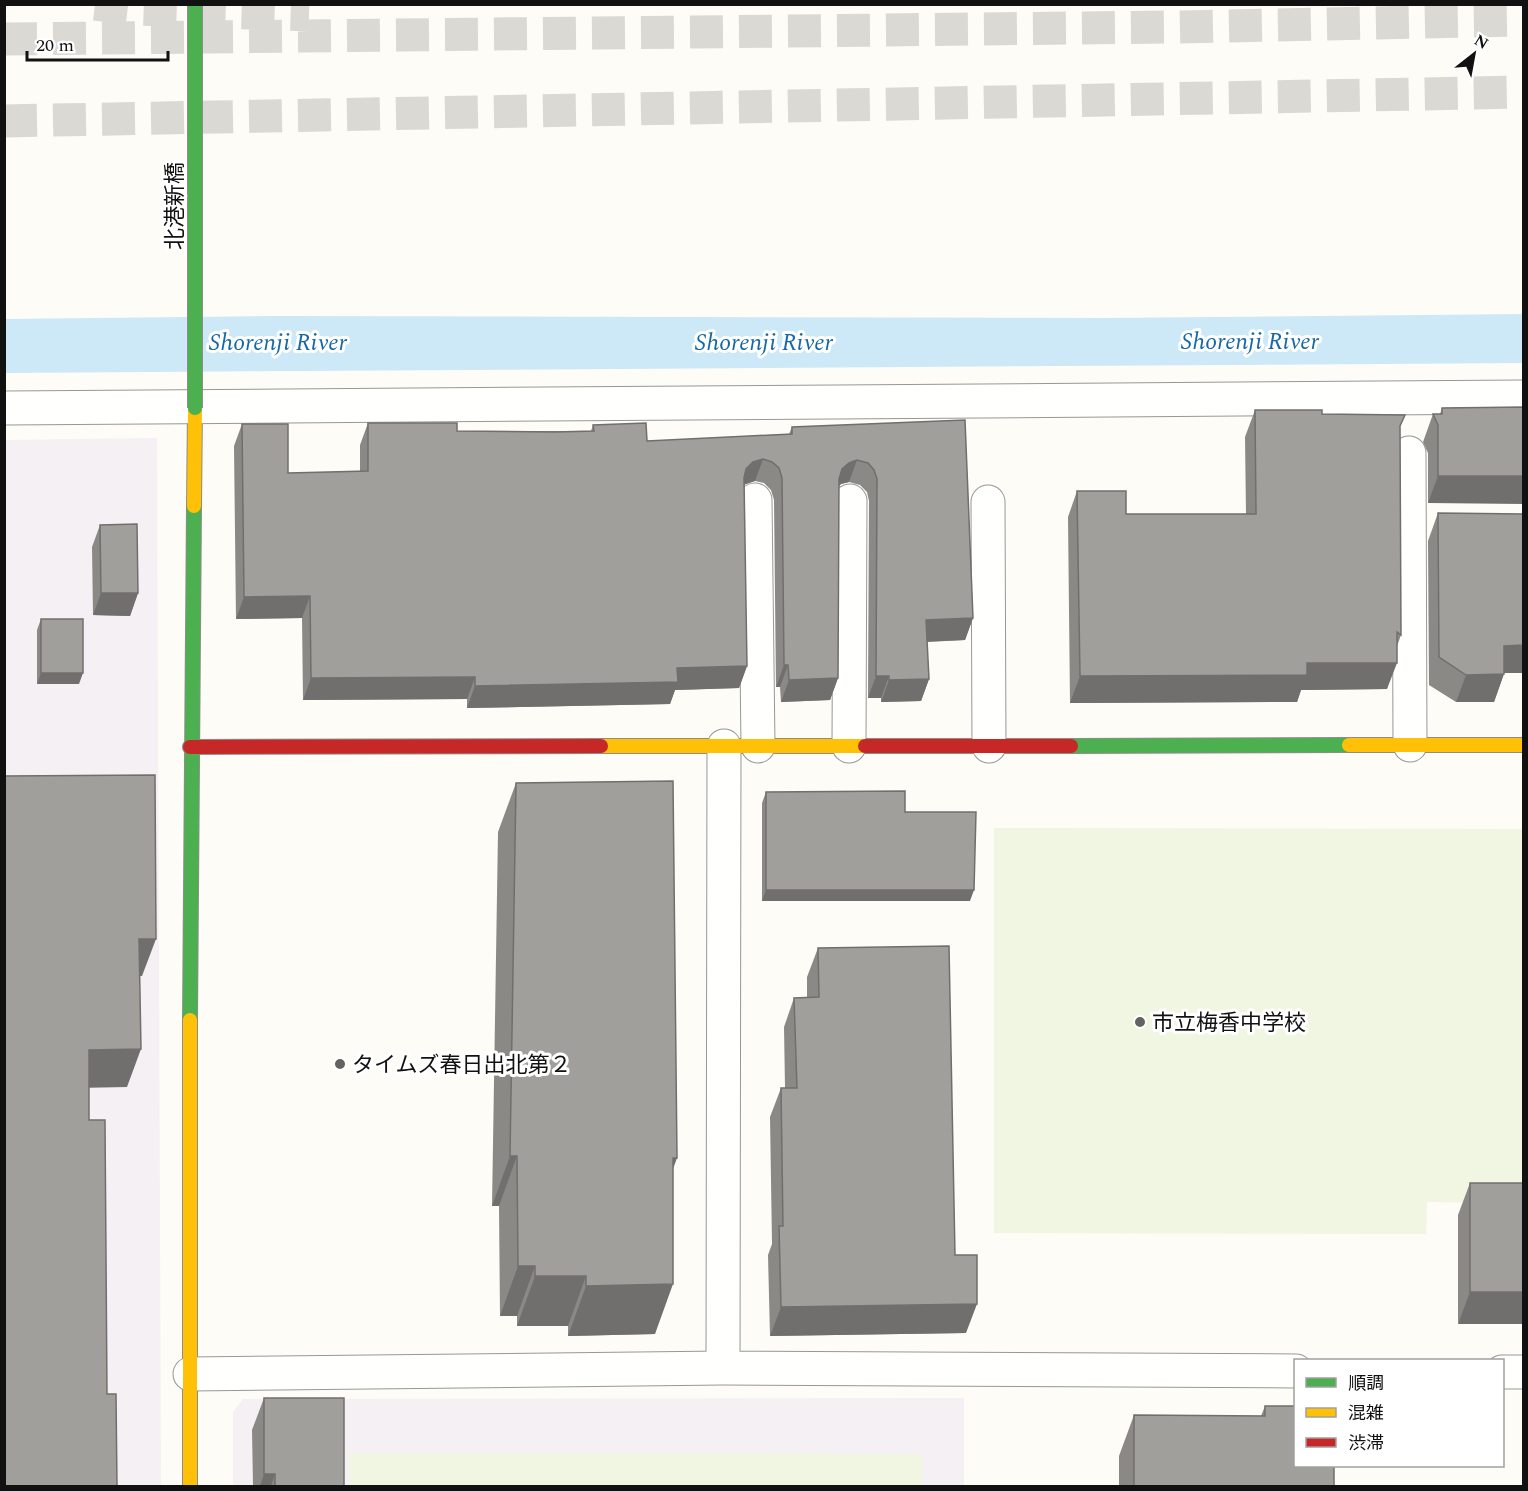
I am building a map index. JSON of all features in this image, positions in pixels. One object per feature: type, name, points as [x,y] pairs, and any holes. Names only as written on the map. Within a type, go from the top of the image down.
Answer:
[{"type":"street","name":"北港新橋","points":[[190,1486],[190,747],[195,408],[195,4]]},
{"type":"street","points":[[4,408],[1524,397]]},
{"type":"street","points":[[1409,453],[1410,745]]},
{"type":"street","points":[[755,500],[758,746]]},
{"type":"street","points":[[849,746],[850,501]]},
{"type":"street","points":[[988,502],[989,746]]},
{"type":"street","points":[[1410,522],[1444,522]]},
{"type":"street","points":[[190,747],[1524,745]]},
{"type":"street","points":[[723,1368],[724,746]]},
{"type":"street","points":[[190,1374],[723,1368],[1294,1371]]},
{"type":"street","points":[[1504,1372],[1524,1372]]},
{"type":"shaded area","points":[[157,438],[161,1486],[5,1486],[4,440]]},
{"type":"shaded area","points":[[964,1398],[964,1486],[233,1486],[233,1412],[243,1399]]},
{"type":"green space","points":[[994,828],[1523,829],[1523,1203],[1427,1202],[1426,1234],[994,1233]]},
{"type":"green space","points":[[349,1453],[922,1454],[922,1486],[350,1486]]},
{"type":"water","name":"Shorenji River","points":[[1523,314],[1524,363],[5,373],[4,319],[277,316],[1104,318]]},
{"type":"building","points":[[1524,407],[1524,476],[1438,476],[1438,425],[1433,414],[1442,414],[1442,408]]},
{"type":"building","points":[[1255,410],[1322,410],[1322,414],[1405,415],[1400,426],[1401,635],[1397,632],[1397,663],[1307,663],[1307,675],[1080,676],[1077,491],[1126,491],[1126,514],[1256,514]]},
{"type":"building","points":[[965,420],[973,618],[926,620],[929,679],[889,680],[889,676],[876,676],[877,479],[868,463],[857,460],[842,469],[839,479],[838,678],[789,680],[788,665],[784,665],[782,478],[779,468],[763,459],[753,462],[746,469],[744,478],[747,666],[677,668],[678,682],[475,686],[475,677],[311,678],[310,596],[244,597],[242,424],[288,424],[288,473],[368,471],[368,423],[457,423],[457,431],[555,432],[594,431],[593,425],[646,423],[647,441],[792,434],[792,427]]},
{"type":"building","points":[[1438,513],[1524,514],[1524,645],[1504,646],[1504,674],[1466,675],[1439,657]]},
{"type":"building","points":[[137,524],[138,593],[101,593],[100,525]]},
{"type":"building","points":[[41,619],[83,619],[83,673],[41,673]]},
{"type":"building","points":[[155,775],[156,939],[139,939],[141,1049],[89,1050],[89,1120],[105,1120],[107,1394],[116,1394],[117,1486],[4,1486],[4,776]]},
{"type":"building","points":[[673,781],[677,1158],[673,1158],[673,1284],[586,1286],[586,1276],[535,1276],[535,1266],[518,1266],[517,1156],[510,1156],[516,783]]},
{"type":"building","points":[[905,791],[905,812],[976,812],[974,890],[766,890],[766,792]]},
{"type":"building","points":[[949,946],[955,1255],[977,1255],[977,1304],[781,1307],[779,1226],[783,1226],[781,1088],[797,1088],[794,998],[819,997],[818,948]]},
{"type":"building","points":[[1470,1183],[1524,1183],[1524,1292],[1470,1292]]},
{"type":"building","points":[[264,1398],[344,1398],[344,1486],[275,1486],[275,1474],[264,1474]]},
{"type":"building","points":[[1265,1406],[1294,1406],[1294,1467],[1334,1467],[1334,1486],[1134,1486],[1134,1415],[1265,1416]]},
{"type":"tunnel","points":[[95,4],[137,9],[309,15]]},
{"type":"tunnel","points":[[4,39],[1175,27],[1524,20]]},
{"type":"tunnel","points":[[4,121],[1524,92]]},
{"type":"traffic: fast","points":[[195,4],[195,408]]},
{"type":"traffic: fast","points":[[190,1020],[194,506]]},
{"type":"traffic: fast","points":[[1071,746],[1349,745]]},
{"type":"traffic: slow","points":[[194,506],[195,408]]},
{"type":"traffic: slow","points":[[1349,745],[1524,745]]},
{"type":"traffic: slow","points":[[601,746],[865,746]]},
{"type":"traffic: slow","points":[[190,1020],[190,1486]]},
{"type":"traffic: jam","points":[[190,747],[601,746]]},
{"type":"traffic: jam","points":[[865,746],[1071,746]]},
{"type":"place","name":"市立梅香中学校","points":[[1140,1022]]},
{"type":"place","name":"タイムズ春日出北第２","points":[[340,1064]]}]
